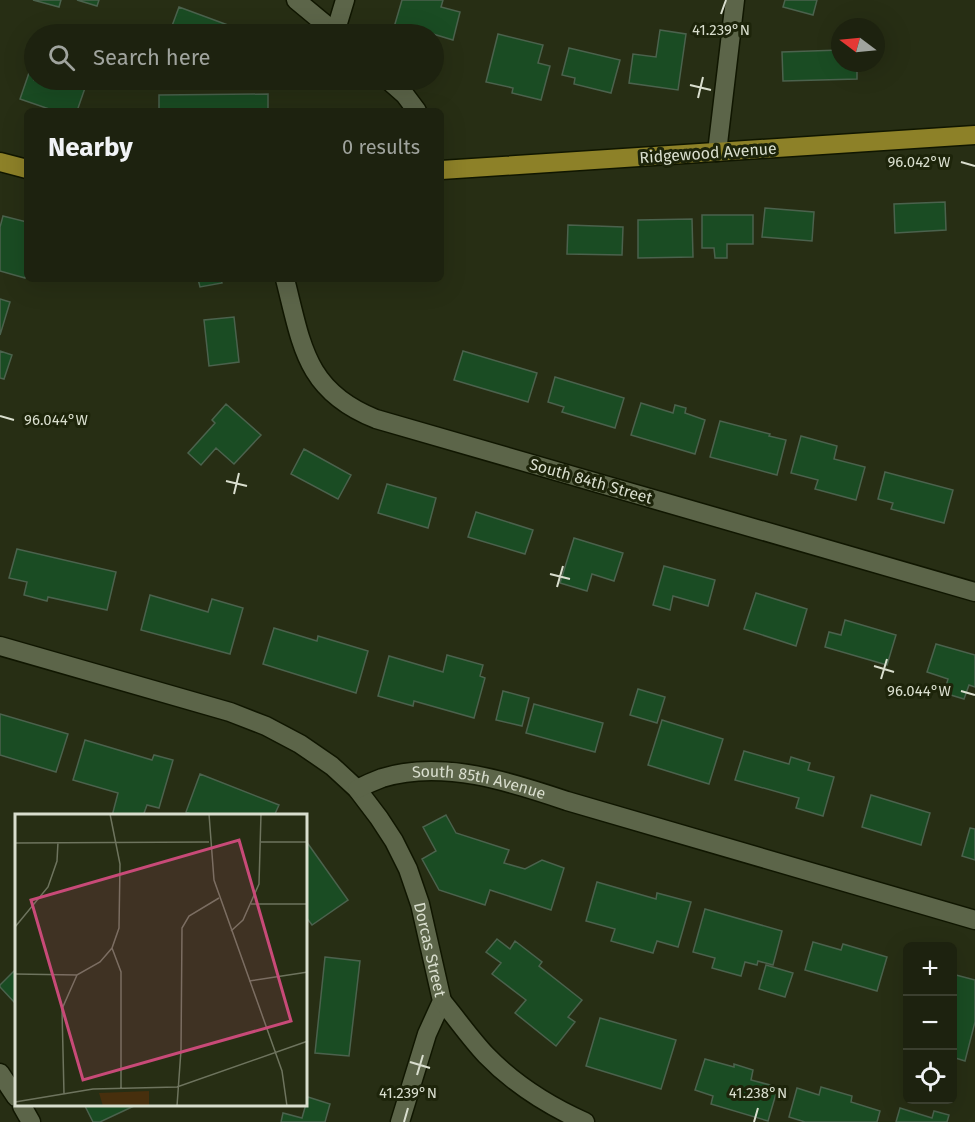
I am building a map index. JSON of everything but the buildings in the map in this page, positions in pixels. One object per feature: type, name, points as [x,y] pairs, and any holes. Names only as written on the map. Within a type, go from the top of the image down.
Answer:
[{"type":"main road","name":"Ridgewood Avenue","points":[[444,170],[975,135]]},
{"type":"main road","points":[[0,162],[24,168]]},
{"type":"street","points":[[296,0],[324,24]]},
{"type":"street","points":[[339,24],[345,0]]},
{"type":"street","points":[[717,152],[735,0]]},
{"type":"street","points":[[399,90],[415,108]]},
{"type":"street","name":"South 84th Street","points":[[286,282],[309,362],[319,379],[333,395],[356,411],[376,419],[975,592]]},
{"type":"street","points":[[0,646],[230,712],[266,726],[300,744],[332,766],[357,789]]},
{"type":"street","name":"South 85th Avenue","points":[[357,789],[383,778],[408,772],[446,771],[487,777],[975,920]]},
{"type":"street","name":"Dorcas Street","points":[[357,789],[394,841],[408,869],[420,904],[442,1002],[427,1034],[400,1122]]},
{"type":"street","points":[[442,1002],[486,1055],[509,1076],[546,1102],[585,1122]]},
{"type":"street","points":[[0,1073],[15,1096]]},
{"type":"street","points":[[23,1107],[31,1122]]}]
